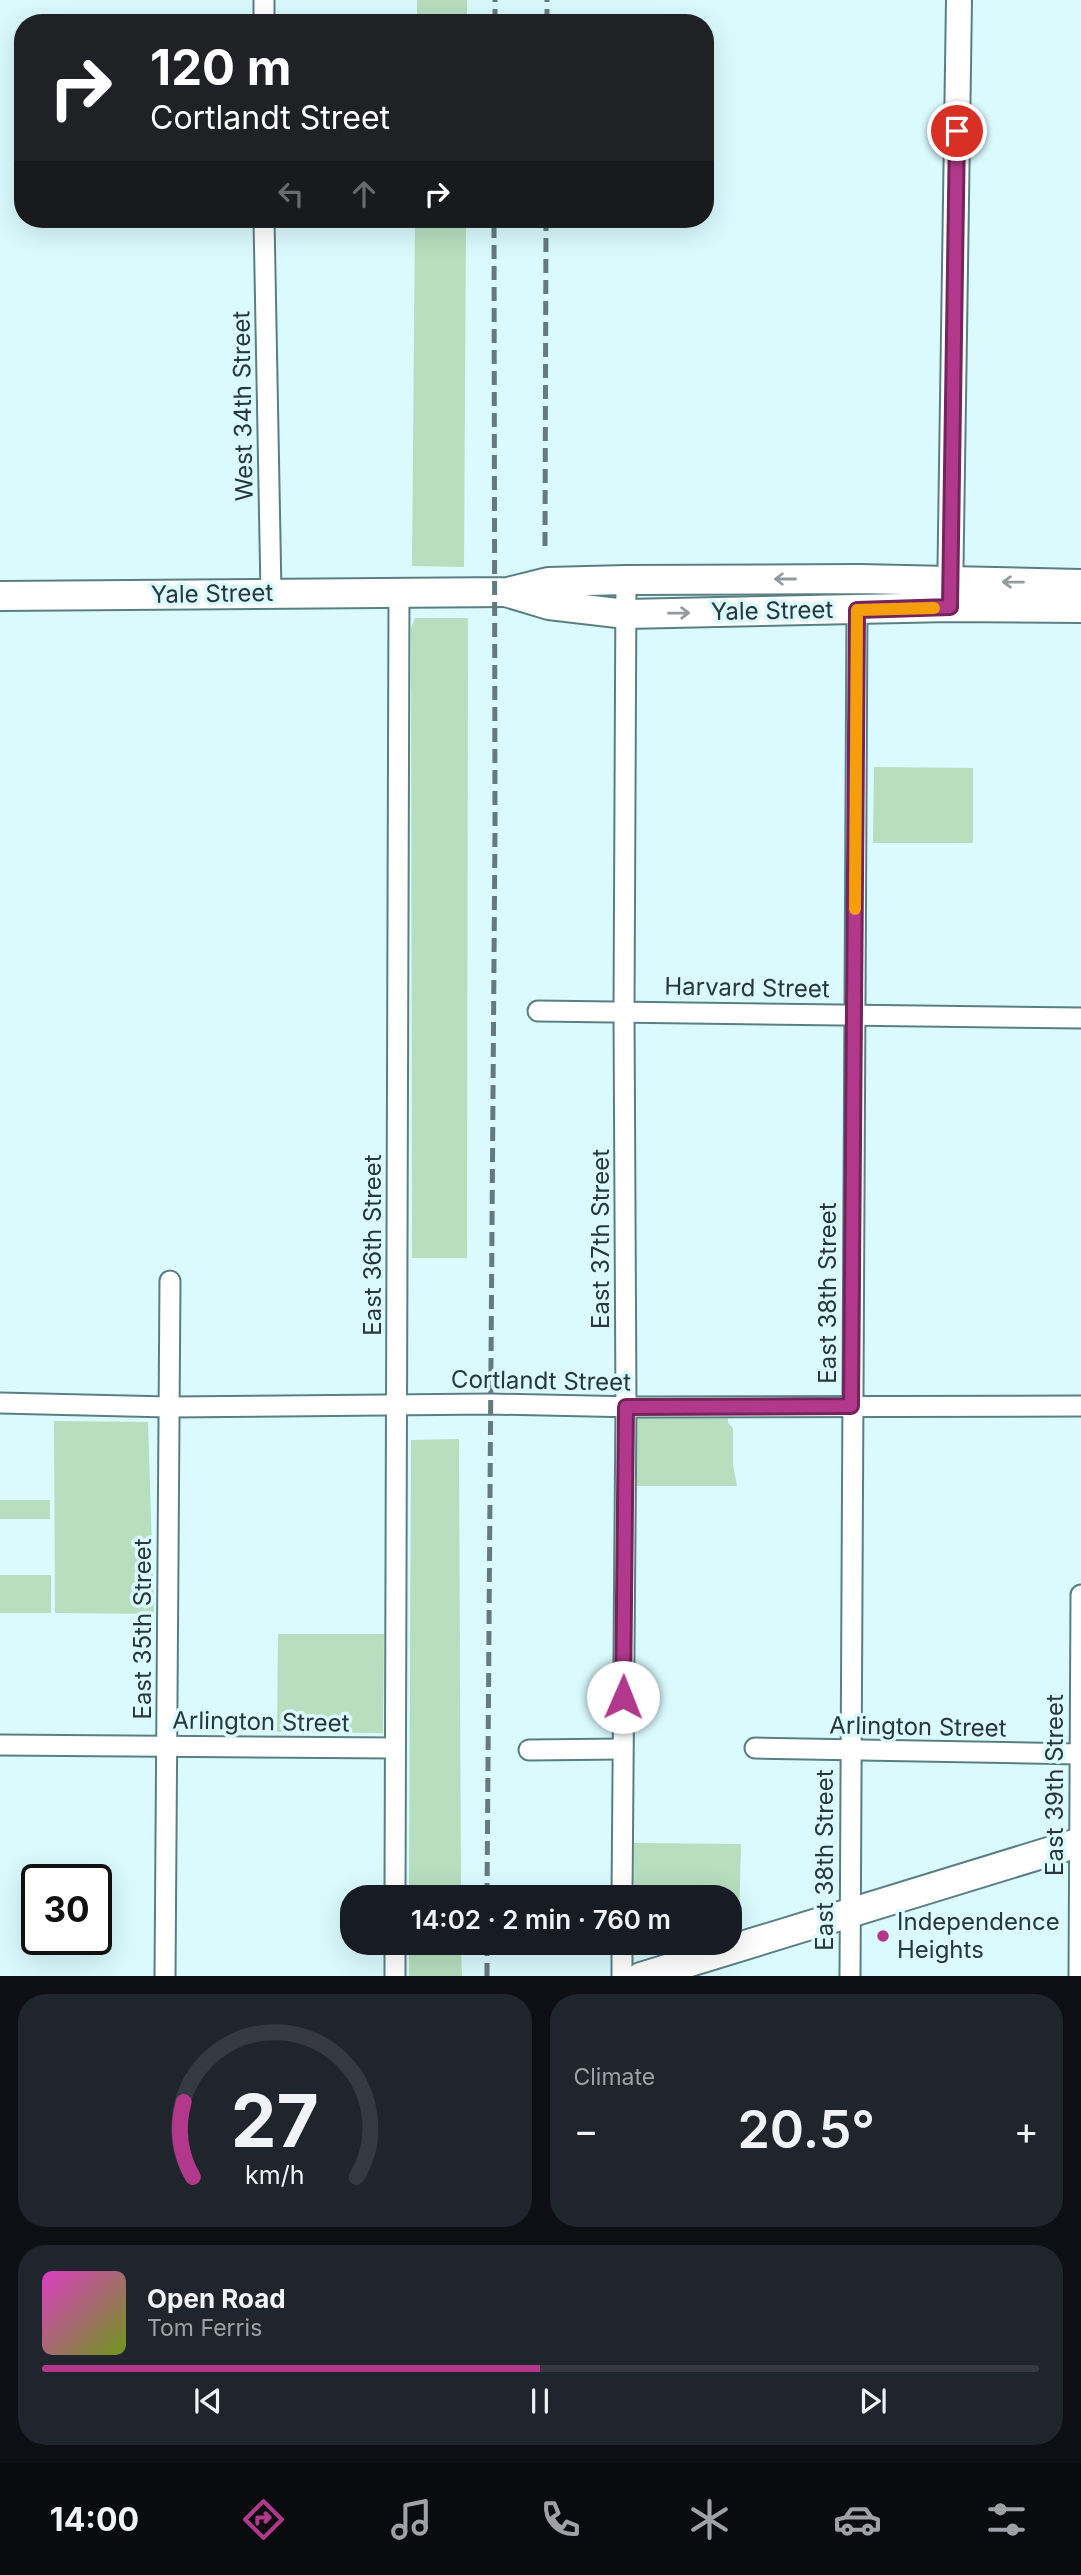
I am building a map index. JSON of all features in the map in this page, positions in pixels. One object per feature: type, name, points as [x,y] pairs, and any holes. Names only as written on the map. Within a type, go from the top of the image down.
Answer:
[{"type":"main road","name":"Yale Street","points":[[0,596],[508,592],[548,582],[722,579],[951,594],[1081,608]]},
{"type":"main road","points":[[720,612],[722,579]]},
{"type":"main road","name":"Yale Street","points":[[508,592],[549,605],[626,614],[857,610],[951,594],[1081,584]]},
{"type":"main road","points":[[641,1976],[1080,1842]]},
{"type":"street","points":[[951,594],[959,0]]},
{"type":"street","name":"West 34th Street","points":[[264,228],[271,593]]},
{"type":"street","name":"East 37th Street","points":[[622,1885],[626,1407],[626,580]]},
{"type":"street","name":"East 36th Street","points":[[395,1885],[399,594]]},
{"type":"street","name":"East 38th Street","points":[[850,1976],[849,1751],[857,610]]},
{"type":"street","name":"Harvard Street","points":[[538,1011],[1081,1018]]},
{"type":"street","name":"East 35th Street","points":[[165,1976],[170,1281]]},
{"type":"street","name":"Cortlandt Street","points":[[0,1404],[169,1407],[1081,1406]]},
{"type":"street","name":"East 39th Street","points":[[1079,1976],[1081,1595]]},
{"type":"street","name":"Arlington Street","points":[[0,1745],[395,1748]]},
{"type":"street","name":"Arlington Street","points":[[755,1748],[1080,1754]]},
{"type":"street","points":[[528,1750],[622,1749]]},
{"type":"street","points":[[395,1955],[395,1976]]},
{"type":"street","points":[[622,1955],[622,1976]]},
{"type":"green space","points":[[417,0],[467,0],[467,14],[417,14]]},
{"type":"green space","points":[[415,228],[466,228],[464,567],[412,566]]},
{"type":"green space","points":[[415,618],[468,618],[467,1258],[412,1258],[411,628]]},
{"type":"green space","points":[[874,767],[973,768],[973,843],[873,843]]},
{"type":"green space","points":[[728,1415],[728,1423],[733,1428],[733,1465],[737,1486],[632,1486],[633,1420],[638,1416]]},
{"type":"green space","points":[[54,1421],[148,1422],[154,1614],[55,1613]]},
{"type":"green space","points":[[459,1439],[461,1885],[409,1885],[411,1440]]},
{"type":"green space","points":[[0,1500],[50,1500],[50,1519],[0,1519]]},
{"type":"green space","points":[[0,1575],[51,1575],[51,1613],[0,1613]]},
{"type":"green space","points":[[278,1634],[384,1634],[383,1733],[277,1732]]},
{"type":"green space","points":[[634,1843],[741,1844],[740,1885],[634,1885]]},
{"type":"green space","points":[[409,1955],[461,1955],[462,1976],[409,1976]]},
{"type":"railway","points":[[495,0],[495,14]]},
{"type":"railway","points":[[547,0],[547,14]]},
{"type":"railway","points":[[487,1885],[495,826],[494,228]]},
{"type":"railway","points":[[545,546],[546,228]]},
{"type":"railway","points":[[487,1955],[487,1976]]},
{"type":"slow traffic","points":[[855,909],[857,610],[934,608]]},
{"type":"place","name":"Independence Heights","points":[[883,1936]]},
{"type":"route","points":[[623,1697],[626,1407],[851,1406],[857,610],[950,607],[957,131]]}]
